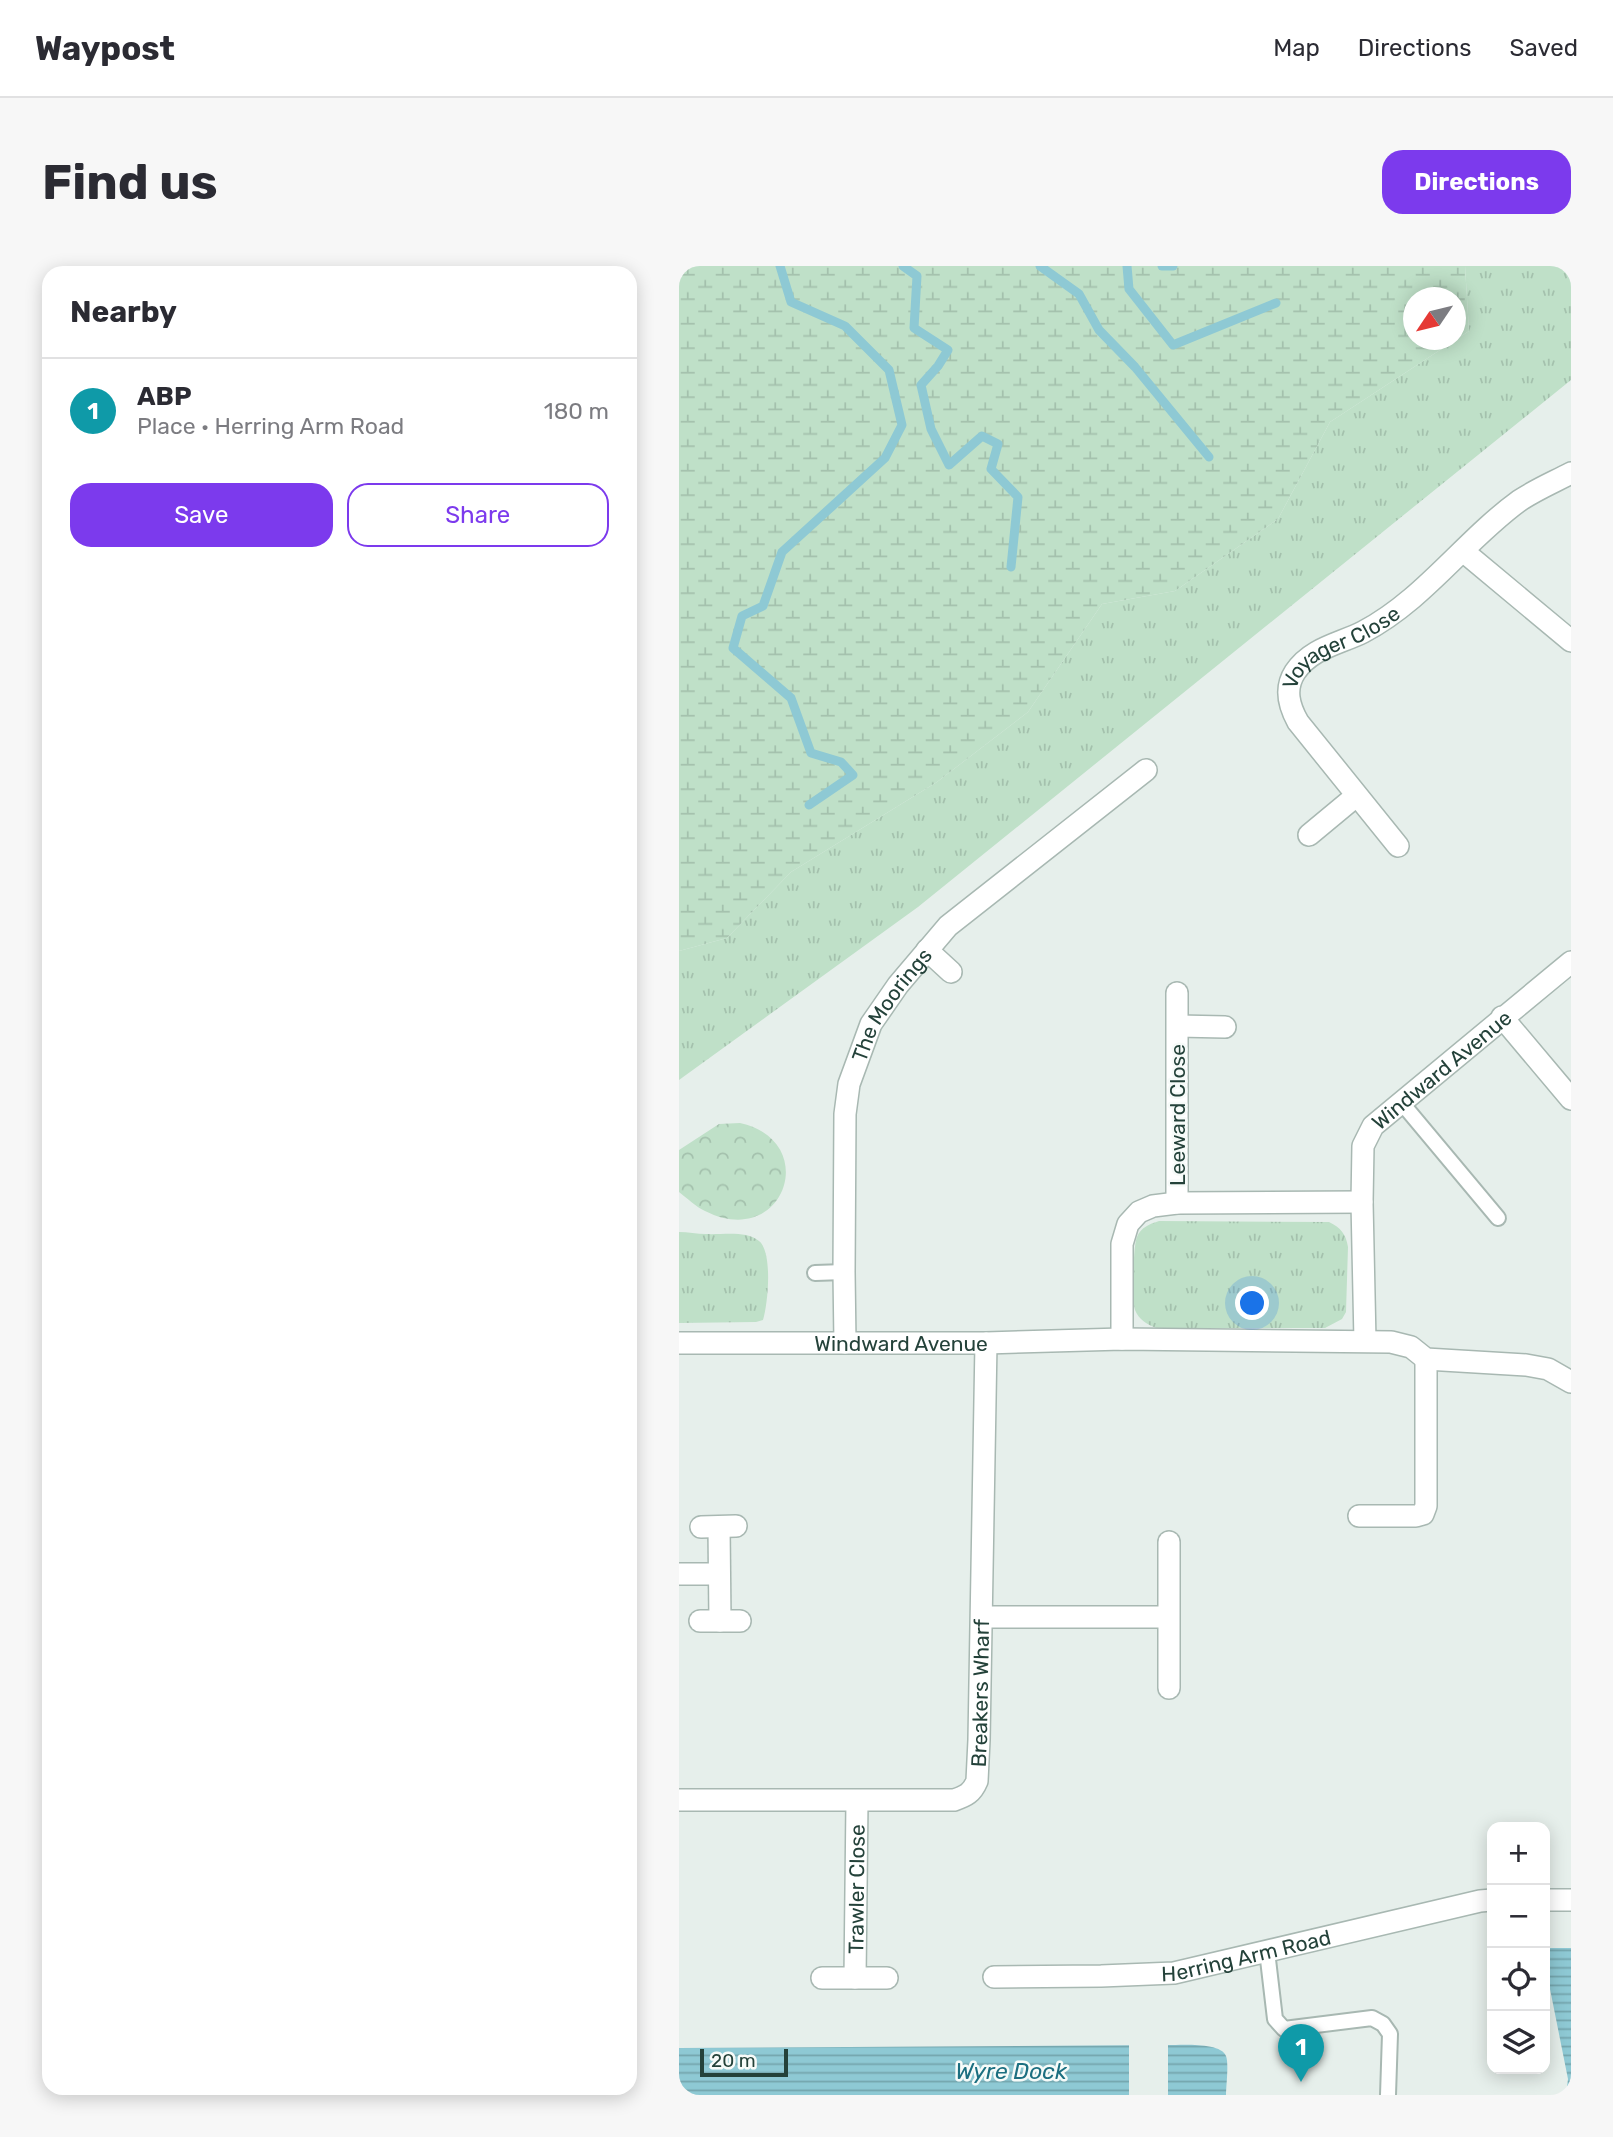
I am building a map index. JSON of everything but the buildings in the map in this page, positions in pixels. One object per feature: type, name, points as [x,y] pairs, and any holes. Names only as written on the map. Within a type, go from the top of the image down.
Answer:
[{"type":"street","name":"Voyager Close","points":[[1398,846],[1298,722],[1290,708],[1288,691],[1293,675],[1304,660],[1332,644],[1362,632],[1399,609],[1517,503],[1571,473]]},
{"type":"street","points":[[1463,551],[1571,641]]},
{"type":"street","name":"The Moorings","points":[[845,1343],[845,1126],[849,1084],[871,1024],[898,985],[957,918],[1146,770]]},
{"type":"street","points":[[1309,835],[1356,796]]},
{"type":"street","points":[[927,950],[951,972]]},
{"type":"street","name":"Windward Avenue","points":[[679,1343],[986,1343],[1122,1339],[1365,1341],[1363,1146],[1373,1126],[1571,962]]},
{"type":"street","name":"Leeward Close","points":[[1177,993],[1177,1203]]},
{"type":"street","points":[[1502,1017],[1571,1099]]},
{"type":"street","name":"Leeward Close","points":[[1178,1026],[1225,1027]]},
{"type":"street","points":[[1122,1339],[1122,1244],[1128,1224],[1139,1212],[1153,1206],[1177,1203],[1362,1202]]},
{"type":"street","points":[[1365,1341],[1401,1344],[1411,1347],[1426,1359],[1548,1369],[1571,1382]]},
{"type":"street","name":"Breakers Wharf","points":[[679,1800],[954,1800],[964,1797],[974,1788],[977,1782],[982,1617],[986,1343]]},
{"type":"street","points":[[1359,1516],[1423,1514],[1426,1506],[1426,1359]]},
{"type":"street","points":[[718,1526],[720,1621]]},
{"type":"street","points":[[1168,1688],[1169,1542]]},
{"type":"street","points":[[679,1574],[719,1574]]},
{"type":"street","points":[[982,1617],[1167,1617]]},
{"type":"street","name":"Trawler Close","points":[[855,1978],[857,1801]]},
{"type":"street","name":"Herring Arm Road","points":[[994,1977],[1174,1973],[1487,1900]]},
{"type":"street","points":[[1550,1900],[1571,1900]]},
{"type":"street","name":"Trawler Close","points":[[822,1978],[887,1978]]},
{"type":"lane","points":[[1401,1102],[1498,1218]]},
{"type":"lane","points":[[815,1273],[844,1272]]},
{"type":"lane","points":[[1267,1951],[1275,2019],[1284,2029],[1372,2018],[1383,2024],[1390,2034],[1388,2095]]},
{"type":"green space","points":[[679,266],[1465,266],[1469,331],[1466,333],[1466,287],[1403,287],[1403,350],[1440,350],[1330,422],[1278,519],[1175,591],[1102,604],[1028,712],[937,782],[791,872],[727,938],[679,951]]},
{"type":"green space","points":[[1465,266],[1571,266],[1571,380],[918,907],[679,1080],[679,951],[727,938],[791,872],[937,782],[1028,712],[1102,604],[1175,591],[1278,519],[1330,422],[1440,350],[1466,350],[1466,333],[1469,331]]},
{"type":"green space","points":[[740,1123],[765,1134],[780,1150],[786,1169],[783,1189],[772,1205],[755,1217],[733,1219],[705,1211],[679,1192],[679,1150],[719,1124]]},
{"type":"green space","points":[[1159,1221],[1329,1222],[1342,1232],[1348,1247],[1346,1312],[1342,1319],[1325,1328],[1156,1328],[1141,1319],[1135,1310],[1133,1296],[1136,1242],[1146,1226]]},
{"type":"green space","points":[[679,1232],[741,1234],[759,1241],[768,1267],[768,1291],[763,1320],[679,1323]]},
{"type":"water","points":[[1550,1948],[1571,1948],[1571,2095],[1566,2095],[1568,2079],[1550,1989]]},
{"type":"water","name":"Wyre Dock","points":[[1200,2045],[1217,2048],[1226,2056],[1226,2095],[679,2095],[679,2048]]},
{"type":"pier","points":[[1129,2045],[1168,2045],[1168,2095],[1129,2095]]},
{"type":"waterway","points":[[780,266],[791,302],[845,326],[889,370],[902,425],[885,458],[782,552],[763,606],[742,616],[733,648],[791,698],[811,753],[841,762],[853,775],[809,805]]},
{"type":"waterway","points":[[903,266],[917,276],[914,328],[948,350],[921,385],[931,429],[949,465],[982,436],[998,444],[991,469],[1018,497],[1011,567]]},
{"type":"waterway","points":[[1040,266],[1079,294],[1099,330],[1135,367],[1209,457]]},
{"type":"waterway","points":[[1127,266],[1129,289],[1173,345],[1276,303]]},
{"type":"waterway","points":[[1162,266],[1173,266]]},
{"type":"place","name":"ABP","points":[[1301,2082]]}]
